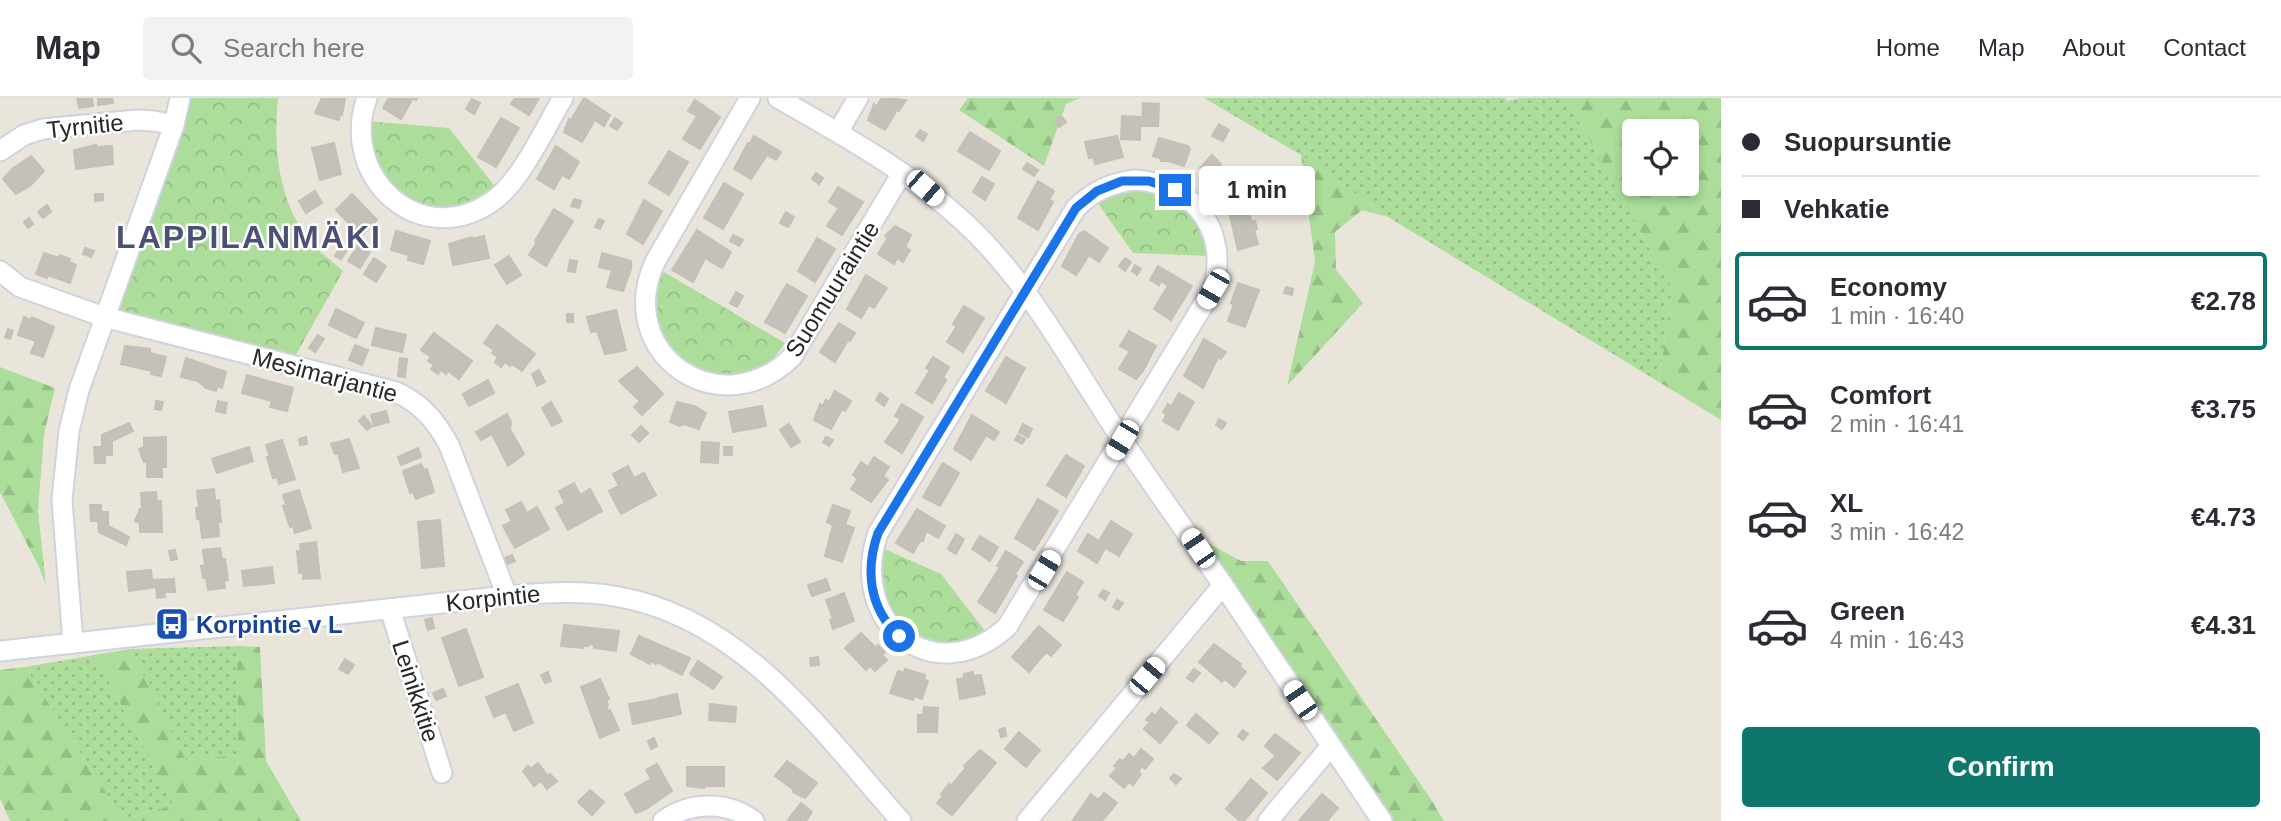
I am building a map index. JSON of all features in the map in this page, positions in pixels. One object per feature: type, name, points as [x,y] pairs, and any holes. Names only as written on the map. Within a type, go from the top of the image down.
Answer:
[{"type":"street","points":[[73,643],[62,500],[69,431],[79,390],[174,125],[180,98]]},
{"type":"street","points":[[368,98],[360,135],[370,171],[384,191],[404,206],[416,212],[441,216],[454,216],[478,209],[500,196],[516,177],[563,98]]},
{"type":"street","name":"Suomuuraintie","points":[[750,98],[654,262],[646,286],[645,312],[652,336],[666,358],[685,374],[709,384],[735,386],[761,380],[783,366],[800,346],[902,173]]},
{"type":"street","points":[[778,98],[838,132],[925,188],[965,222],[990,248],[1025,290],[1122,440],[1382,821]]},
{"type":"street","points":[[838,132],[858,98]]},
{"type":"street","name":"Tyrnitie","points":[[0,151],[24,135],[43,129],[137,120],[174,125]]},
{"type":"street","points":[[1135,180],[1162,184],[1185,196],[1210,226],[1217,251],[1213,289],[1015,617],[997,636],[986,643],[961,652],[935,652],[910,643],[889,627],[877,605],[872,586],[872,558],[878,533],[1025,290],[1076,208],[1109,185],[1135,180]]},
{"type":"street","points":[[0,271],[20,287],[104,317]]},
{"type":"street","name":"Mesimarjantie","points":[[104,317],[396,392],[413,400],[438,425],[449,445],[507,596]]},
{"type":"street","points":[[1027,821],[1223,585]]},
{"type":"street","name":"Korpintie","points":[[0,651],[507,596],[557,592],[614,596],[644,602],[671,612],[725,640],[779,685],[901,821]]},
{"type":"street","name":"Leinikkitie","points":[[390,609],[442,773]]},
{"type":"street","points":[[1268,821],[1331,746]]},
{"type":"street","points":[[663,821],[673,814],[695,807],[723,807],[741,811],[754,821]]},
{"type":"green space","points":[[186,98],[278,98],[277,153],[290,206],[307,238],[343,271],[294,358],[121,314],[117,303]]},
{"type":"green space","points":[[968,98],[1080,98],[1066,104],[1044,166],[959,110]]},
{"type":"green space","points":[[1204,98],[1505,98],[1507,101],[1520,98],[1566,98],[1672,288],[1659,382],[1388,217],[1301,155]]},
{"type":"green space","points":[[1566,98],[1721,98],[1721,420],[1659,382],[1672,288]]},
{"type":"green space","points":[[366,121],[449,128],[497,189],[467,207],[437,209],[407,200],[379,175]]},
{"type":"green space","points":[[1301,155],[1388,217],[1362,210],[1335,232],[1336,270],[1363,303],[1287,386],[1315,262]]},
{"type":"green space","points":[[1123,188],[1160,190],[1198,218],[1211,256],[1133,253],[1095,199]]},
{"type":"green space","points":[[659,269],[785,343],[766,365],[738,374],[709,373],[683,362],[662,341],[653,322],[652,298]]},
{"type":"green space","points":[[0,367],[55,388],[44,434],[38,511],[46,585],[0,492]]},
{"type":"green space","points":[[1200,539],[1241,561],[1268,561],[1444,821],[1392,821]]},
{"type":"green space","points":[[880,547],[941,574],[988,635],[948,646],[913,637],[882,603]]},
{"type":"green space","points":[[237,646],[238,755],[186,760],[130,649]]},
{"type":"green space","points":[[237,646],[260,647],[266,761],[301,821],[10,821],[0,798],[0,670],[25,667],[123,819],[174,805],[95,655],[130,649],[186,760],[238,755]]},
{"type":"green space","points":[[95,655],[174,805],[123,819],[25,667]]},
{"type":"building","points":[[77,98],[92,98],[93,106],[79,108]]},
{"type":"building","points":[[98,98],[112,98],[113,103],[98,105]]},
{"type":"building","points":[[322,98],[345,98],[339,120],[315,113]]},
{"type":"building","points":[[389,98],[413,98],[401,119],[383,108]]},
{"type":"building","points":[[515,98],[539,98],[529,115],[511,104]]},
{"type":"building","points":[[584,98],[610,115],[604,126],[595,120],[582,142],[564,132],[569,119],[571,120]]},
{"type":"building","points":[[885,98],[906,100],[885,130],[868,120],[874,104],[877,106],[881,99],[883,101]]},
{"type":"building","points":[[472,99],[480,103],[474,114],[466,109]]},
{"type":"building","points":[[695,100],[720,117],[700,149],[683,139],[697,116],[688,111]]},
{"type":"building","points":[[1143,103],[1159,104],[1158,126],[1142,126]]},
{"type":"building","points":[[1061,116],[1066,122],[1059,127],[1055,121]]},
{"type":"building","points":[[1122,116],[1140,117],[1140,140],[1121,139]]},
{"type":"building","points":[[501,118],[519,128],[496,167],[478,157]]},
{"type":"building","points":[[615,118],[622,123],[617,130],[610,126]]},
{"type":"building","points":[[1219,124],[1229,130],[1223,141],[1212,136]]},
{"type":"building","points":[[920,130],[927,134],[923,141],[916,136]]},
{"type":"building","points":[[970,132],[1000,151],[989,170],[958,151]]},
{"type":"building","points":[[754,136],[781,152],[776,160],[767,155],[751,179],[734,169]]},
{"type":"building","points":[[1117,136],[1123,157],[1095,164],[1093,157],[1089,158],[1085,142]]},
{"type":"building","points":[[1159,138],[1188,146],[1190,149],[1184,166],[1161,161],[1153,156]]},
{"type":"building","points":[[334,143],[341,174],[320,180],[312,148]]},
{"type":"building","points":[[96,145],[112,146],[113,164],[76,169],[74,150]]},
{"type":"building","points":[[556,146],[579,162],[569,179],[562,175],[554,189],[537,179]]},
{"type":"building","points":[[669,151],[688,162],[669,195],[649,183]]},
{"type":"building","points":[[1212,155],[1221,164],[1218,168],[1239,187],[1224,203],[1203,182],[1208,177],[1200,168]]},
{"type":"building","points":[[31,156],[44,171],[30,186],[16,194],[3,179]]},
{"type":"building","points":[[1027,163],[1038,170],[1034,176],[1023,169]]},
{"type":"building","points":[[1260,170],[1265,177],[1254,183],[1250,176]]},
{"type":"building","points":[[816,173],[823,178],[819,184],[812,179]]},
{"type":"building","points":[[982,177],[994,184],[985,200],[973,192]]},
{"type":"building","points":[[1038,181],[1054,191],[1049,200],[1053,202],[1038,230],[1018,218]]},
{"type":"building","points":[[1275,182],[1282,194],[1266,203],[1260,191]]},
{"type":"building","points":[[724,183],[743,194],[723,229],[704,218]]},
{"type":"building","points":[[838,187],[863,202],[842,235],[827,226],[839,208],[829,202]]},
{"type":"building","points":[[315,191],[322,203],[306,213],[299,201]]},
{"type":"building","points":[[95,194],[103,194],[103,200],[95,201]]},
{"type":"building","points":[[352,194],[377,220],[361,236],[336,210]]},
{"type":"building","points":[[574,199],[581,201],[579,208],[571,206]]},
{"type":"building","points":[[644,200],[662,211],[643,244],[627,234]]},
{"type":"building","points":[[47,205],[51,212],[43,218],[38,212]]},
{"type":"building","points":[[554,209],[573,221],[546,266],[529,255]]},
{"type":"building","points":[[1248,211],[1252,222],[1255,221],[1257,229],[1254,230],[1258,244],[1238,250],[1230,216]]},
{"type":"building","points":[[786,212],[794,217],[788,227],[780,223]]},
{"type":"building","points":[[29,218],[33,224],[28,228],[24,222]]},
{"type":"building","points":[[599,219],[604,221],[600,229],[595,227]]},
{"type":"building","points":[[895,226],[911,235],[905,247],[910,250],[903,262],[897,258],[894,264],[878,254],[888,238],[885,236]]},
{"type":"building","points":[[697,230],[731,252],[722,268],[705,258],[693,282],[672,270]]},
{"type":"building","points":[[396,231],[430,241],[423,264],[408,260],[409,255],[391,250]]},
{"type":"building","points":[[1084,231],[1108,248],[1099,262],[1089,255],[1076,275],[1062,266],[1079,234]]},
{"type":"building","points":[[733,235],[743,240],[739,246],[730,241]]},
{"type":"building","points":[[484,236],[489,258],[453,265],[449,244]]},
{"type":"building","points":[[817,238],[835,249],[815,282],[798,271]]},
{"type":"building","points":[[358,245],[370,252],[360,268],[348,261]]},
{"type":"building","points":[[341,246],[347,250],[341,259],[335,256]]},
{"type":"building","points":[[85,248],[94,251],[91,257],[83,254]]},
{"type":"building","points":[[44,253],[59,258],[60,255],[76,265],[70,283],[48,275],[47,278],[36,274]]},
{"type":"building","points":[[602,253],[631,261],[623,291],[607,287],[612,270],[599,267]]},
{"type":"building","points":[[509,256],[521,275],[507,284],[495,265]]},
{"type":"building","points":[[374,258],[386,266],[376,282],[364,274]]},
{"type":"building","points":[[1125,258],[1131,262],[1125,271],[1119,266]]},
{"type":"building","points":[[570,260],[577,261],[575,272],[568,271]]},
{"type":"building","points":[[1135,265],[1141,269],[1137,275],[1132,271]]},
{"type":"building","points":[[1158,266],[1192,286],[1171,320],[1154,309],[1168,286],[1161,281],[1159,285],[1150,280]]},
{"type":"building","points":[[866,275],[887,288],[874,308],[869,305],[861,318],[847,309]]},
{"type":"building","points":[[1238,283],[1259,290],[1245,327],[1228,321]]},
{"type":"building","points":[[787,284],[807,296],[785,333],[765,322]]},
{"type":"building","points":[[1286,287],[1293,289],[1292,295],[1284,293]]},
{"type":"building","points":[[736,292],[743,296],[737,307],[730,303]]},
{"type":"building","points":[[964,306],[984,318],[963,352],[947,342],[957,326],[953,324]]},
{"type":"building","points":[[336,309],[364,323],[356,338],[329,325]]},
{"type":"building","points":[[616,310],[626,350],[605,354],[597,331],[591,332],[587,317]]},
{"type":"building","points":[[567,314],[573,314],[573,322],[567,322]]},
{"type":"building","points":[[24,317],[31,320],[32,317],[54,327],[43,357],[31,353],[36,341],[18,335]]},
{"type":"building","points":[[839,323],[855,333],[835,362],[820,352]]},
{"type":"building","points":[[497,325],[535,354],[522,371],[505,362],[501,367],[495,362],[498,357],[492,353],[494,350],[484,343]]},
{"type":"building","points":[[376,328],[406,335],[402,352],[372,345]]},
{"type":"building","points":[[8,329],[13,331],[10,339],[5,337]]},
{"type":"building","points":[[1129,331],[1156,346],[1136,379],[1119,369],[1130,351],[1120,346]]},
{"type":"building","points":[[434,333],[472,361],[459,379],[448,371],[446,374],[441,370],[438,374],[431,369],[434,365],[428,361],[431,357],[421,350]]},
{"type":"building","points":[[318,335],[324,339],[315,352],[309,348]]},
{"type":"building","points":[[1204,339],[1226,352],[1221,359],[1218,357],[1203,388],[1184,376]]},
{"type":"building","points":[[355,345],[368,350],[362,365],[349,360]]},
{"type":"building","points":[[125,346],[150,349],[150,353],[166,357],[161,376],[151,374],[152,371],[121,364]]},
{"type":"building","points":[[933,357],[949,367],[943,378],[946,380],[932,403],[916,393],[930,370],[926,368]]},
{"type":"building","points":[[1006,357],[1025,368],[1006,403],[986,391]]},
{"type":"building","points":[[186,358],[226,372],[222,388],[217,386],[216,391],[206,388],[198,381],[181,377]]},
{"type":"building","points":[[400,358],[407,359],[405,377],[398,376]]},
{"type":"building","points":[[637,367],[663,394],[642,415],[634,407],[640,401],[619,381]]},
{"type":"building","points":[[539,370],[545,382],[537,386],[532,374]]},
{"type":"building","points":[[247,375],[293,388],[287,411],[270,407],[272,401],[242,393]]},
{"type":"building","points":[[488,380],[494,393],[469,406],[463,394]]},
{"type":"building","points":[[835,391],[851,401],[845,411],[842,409],[831,429],[814,420],[820,404],[823,406],[826,400],[829,402]]},
{"type":"building","points":[[880,393],[888,399],[884,406],[876,400]]},
{"type":"building","points":[[1179,393],[1194,402],[1178,430],[1163,421],[1167,414],[1163,412],[1168,404],[1171,407]]},
{"type":"building","points":[[156,401],[163,402],[161,410],[155,409]]},
{"type":"building","points":[[218,401],[227,403],[225,413],[216,411]]},
{"type":"building","points":[[551,402],[562,421],[552,426],[542,408]]},
{"type":"building","points":[[677,402],[694,406],[706,413],[699,429],[670,422]]},
{"type":"building","points":[[902,404],[923,417],[902,453],[885,442],[901,419],[895,416]]},
{"type":"building","points":[[762,406],[766,426],[733,432],[729,412]]},
{"type":"building","points":[[386,411],[389,422],[374,426],[371,415]]},
{"type":"building","points":[[507,414],[511,422],[510,429],[524,454],[508,466],[492,434],[481,440],[476,432]]},
{"type":"building","points":[[972,415],[999,432],[994,440],[986,435],[971,460],[954,449]]},
{"type":"building","points":[[364,416],[372,426],[367,430],[359,421]]},
{"type":"building","points":[[1219,419],[1226,423],[1222,429],[1216,425]]},
{"type":"building","points":[[129,423],[133,431],[112,441],[112,455],[105,455],[105,463],[95,463],[94,447],[102,447],[102,435]]},
{"type":"building","points":[[789,424],[800,442],[791,447],[780,430]]},
{"type":"building","points":[[1023,424],[1032,429],[1028,437],[1019,432]]},
{"type":"building","points":[[641,426],[648,433],[639,442],[632,435]]},
{"type":"building","points":[[1018,435],[1025,439],[1022,444],[1015,440]]},
{"type":"building","points":[[166,437],[166,467],[162,467],[162,477],[147,477],[147,462],[144,462],[139,449],[144,447],[144,438]]},
{"type":"building","points":[[306,437],[307,444],[300,445],[299,439]]},
{"type":"building","points":[[826,437],[833,440],[829,446],[823,442]]},
{"type":"building","points":[[349,439],[359,468],[343,472],[338,453],[335,454],[331,444]]},
{"type":"building","points":[[282,440],[295,479],[279,484],[277,477],[273,478],[266,445]]},
{"type":"building","points":[[702,442],[719,443],[718,463],[701,462]]},
{"type":"building","points":[[249,447],[253,461],[217,473],[212,459]]},
{"type":"building","points":[[724,447],[732,447],[732,455],[724,455]]},
{"type":"building","points":[[418,448],[421,457],[401,465],[398,457]]},
{"type":"building","points":[[1066,455],[1084,466],[1066,497],[1047,485]]},
{"type":"building","points":[[874,457],[889,467],[883,476],[888,480],[871,502],[851,489],[858,479],[853,475],[861,462],[868,467]]},
{"type":"building","points":[[943,463],[959,473],[940,506],[923,497]]},
{"type":"building","points":[[421,464],[424,470],[427,469],[434,492],[416,499],[413,492],[410,493],[403,471]]},
{"type":"building","points":[[628,466],[634,478],[644,473],[656,495],[621,514],[609,491],[619,486],[613,474]]},
{"type":"building","points":[[574,483],[580,495],[590,489],[602,511],[568,530],[556,508],[565,503],[559,491]]},
{"type":"building","points":[[214,489],[215,501],[219,500],[219,536],[202,538],[200,519],[197,519],[197,491]]},
{"type":"building","points":[[299,490],[311,528],[295,533],[293,526],[290,527],[283,506],[286,505],[283,495]]},
{"type":"building","points":[[156,492],[157,502],[161,501],[162,532],[140,532],[140,523],[135,521],[142,509],[141,493]]},
{"type":"building","points":[[1038,499],[1058,511],[1034,550],[1015,538]]},
{"type":"building","points":[[521,502],[527,513],[537,507],[549,529],[515,548],[503,526],[512,521],[506,510]]},
{"type":"building","points":[[90,505],[101,505],[101,512],[108,512],[108,526],[129,537],[126,545],[99,532],[98,521],[91,521]]},
{"type":"building","points":[[833,505],[850,511],[845,525],[854,528],[842,562],[825,556],[833,525],[827,522]]},
{"type":"building","points":[[917,509],[945,526],[938,538],[926,531],[923,541],[920,541],[913,553],[896,543]]},
{"type":"building","points":[[440,520],[444,566],[422,568],[418,522]]},
{"type":"building","points":[[1111,521],[1132,534],[1119,556],[1105,548],[1097,563],[1078,551],[1088,534],[1099,541]]},
{"type":"building","points":[[956,534],[964,539],[956,554],[948,549]]},
{"type":"building","points":[[980,536],[998,547],[990,561],[972,549]]},
{"type":"building","points":[[316,542],[320,578],[303,579],[303,572],[299,573],[297,551],[301,551],[300,544]]},
{"type":"building","points":[[220,548],[222,559],[225,559],[228,580],[224,581],[225,588],[208,590],[201,566],[205,566],[203,550]]},
{"type":"building","points":[[175,550],[177,559],[171,560],[169,551]]},
{"type":"building","points":[[1006,551],[1023,562],[995,613],[978,602],[1000,567],[997,566]]},
{"type":"building","points":[[512,555],[515,561],[508,564],[505,558]]},
{"type":"building","points":[[272,567],[274,583],[244,586],[242,571]]},
{"type":"building","points":[[151,570],[152,580],[174,579],[175,592],[164,592],[165,597],[157,598],[156,587],[129,591],[127,572]]},
{"type":"building","points":[[1067,572],[1083,582],[1075,595],[1078,597],[1063,621],[1044,610]]},
{"type":"building","points":[[826,579],[830,590],[812,596],[808,585]]},
{"type":"building","points":[[1103,590],[1109,593],[1105,600],[1099,596]]},
{"type":"building","points":[[844,593],[854,621],[833,629],[830,620],[833,619],[826,600]]},
{"type":"building","points":[[1117,600],[1123,603],[1118,610],[1113,607]]},
{"type":"building","points":[[432,618],[434,628],[428,630],[425,620]]},
{"type":"building","points":[[564,625],[619,631],[616,651],[594,648],[594,645],[589,644],[583,648],[561,646]]},
{"type":"building","points":[[1039,626],[1061,645],[1051,656],[1046,652],[1029,672],[1012,657]]},
{"type":"building","points":[[466,629],[483,677],[459,686],[442,638]]},
{"type":"building","points":[[861,633],[876,648],[878,645],[885,652],[882,655],[887,660],[875,671],[870,666],[866,670],[845,648]]},
{"type":"building","points":[[639,636],[690,658],[682,675],[657,662],[656,664],[651,661],[650,664],[631,654]]},
{"type":"building","points":[[1214,644],[1241,664],[1239,666],[1246,672],[1234,687],[1225,679],[1222,682],[1199,662]]},
{"type":"building","points":[[818,657],[819,665],[811,666],[810,658]]},
{"type":"building","points":[[345,659],[354,665],[348,674],[339,669]]},
{"type":"building","points":[[698,661],[722,677],[713,689],[690,674]]},
{"type":"building","points":[[905,669],[925,675],[924,679],[928,681],[922,699],[914,696],[913,700],[890,693],[898,671],[904,673]]},
{"type":"building","points":[[1194,669],[1200,673],[1193,682],[1187,678]]},
{"type":"building","points":[[548,672],[551,681],[545,683],[541,675]]},
{"type":"building","points":[[973,672],[973,676],[981,675],[985,694],[960,699],[957,679]]},
{"type":"building","points":[[600,679],[609,699],[606,700],[606,706],[619,730],[600,738],[581,687]]},
{"type":"building","points":[[518,684],[533,723],[514,731],[506,712],[494,717],[486,697]]},
{"type":"building","points":[[443,689],[446,696],[436,700],[433,693]]},
{"type":"building","points":[[677,694],[681,714],[633,724],[629,704]]},
{"type":"building","points":[[710,704],[736,707],[735,722],[709,720]]},
{"type":"building","points":[[924,707],[938,708],[937,732],[918,732],[918,715],[923,715]]},
{"type":"building","points":[[1161,708],[1177,722],[1160,743],[1144,729],[1150,722],[1146,720],[1152,713],[1155,716]]},
{"type":"building","points":[[1196,714],[1218,733],[1209,743],[1187,725]]},
{"type":"building","points":[[1005,728],[1006,736],[1001,737],[999,730]]},
{"type":"building","points":[[1243,730],[1248,734],[1243,740],[1238,736]]},
{"type":"building","points":[[1019,732],[1040,750],[1026,767],[1005,749]]},
{"type":"building","points":[[1275,734],[1300,753],[1277,780],[1263,768],[1276,756],[1265,746]]},
{"type":"building","points":[[654,738],[657,746],[651,749],[648,741]]},
{"type":"building","points":[[1141,749],[1153,759],[1145,769],[1142,766],[1138,772],[1141,774],[1133,785],[1129,782],[1124,788],[1110,776],[1117,768],[1114,766],[1129,754],[1134,758]]},
{"type":"building","points":[[980,750],[996,763],[952,815],[937,803],[949,784],[951,786],[966,768],[964,766]]},
{"type":"building","points":[[787,761],[817,783],[805,798],[793,792],[794,790],[775,776]]},
{"type":"building","points":[[538,763],[548,776],[550,774],[557,781],[547,789],[541,781],[534,786],[523,771]]},
{"type":"building","points":[[657,764],[672,791],[636,813],[625,794],[651,779],[646,770]]},
{"type":"building","points":[[687,767],[724,767],[724,786],[687,786]]},
{"type":"building","points":[[1174,774],[1181,779],[1176,784],[1170,778]]},
{"type":"building","points":[[1251,779],[1267,793],[1244,821],[1240,821],[1226,809]]},
{"type":"building","points":[[590,790],[604,802],[592,815],[578,802]]},
{"type":"building","points":[[1104,793],[1117,803],[1102,821],[1073,820],[1091,794],[1098,800]]},
{"type":"building","points":[[1322,794],[1338,808],[1327,821],[1299,821]]},
{"type":"building","points":[[801,803],[812,812],[806,821],[788,820]]},
{"type":"place","name":"Korpintie v L","points":[[172,624]]},
{"type":"district","name":"LAPPILANMÄKI","points":[[249,237]]},
{"type":"route","points":[[899,636],[882,616],[872,586],[872,558],[878,533],[1025,290],[1076,208],[1097,191],[1122,181],[1135,180],[1162,184],[1175,190]]}]
